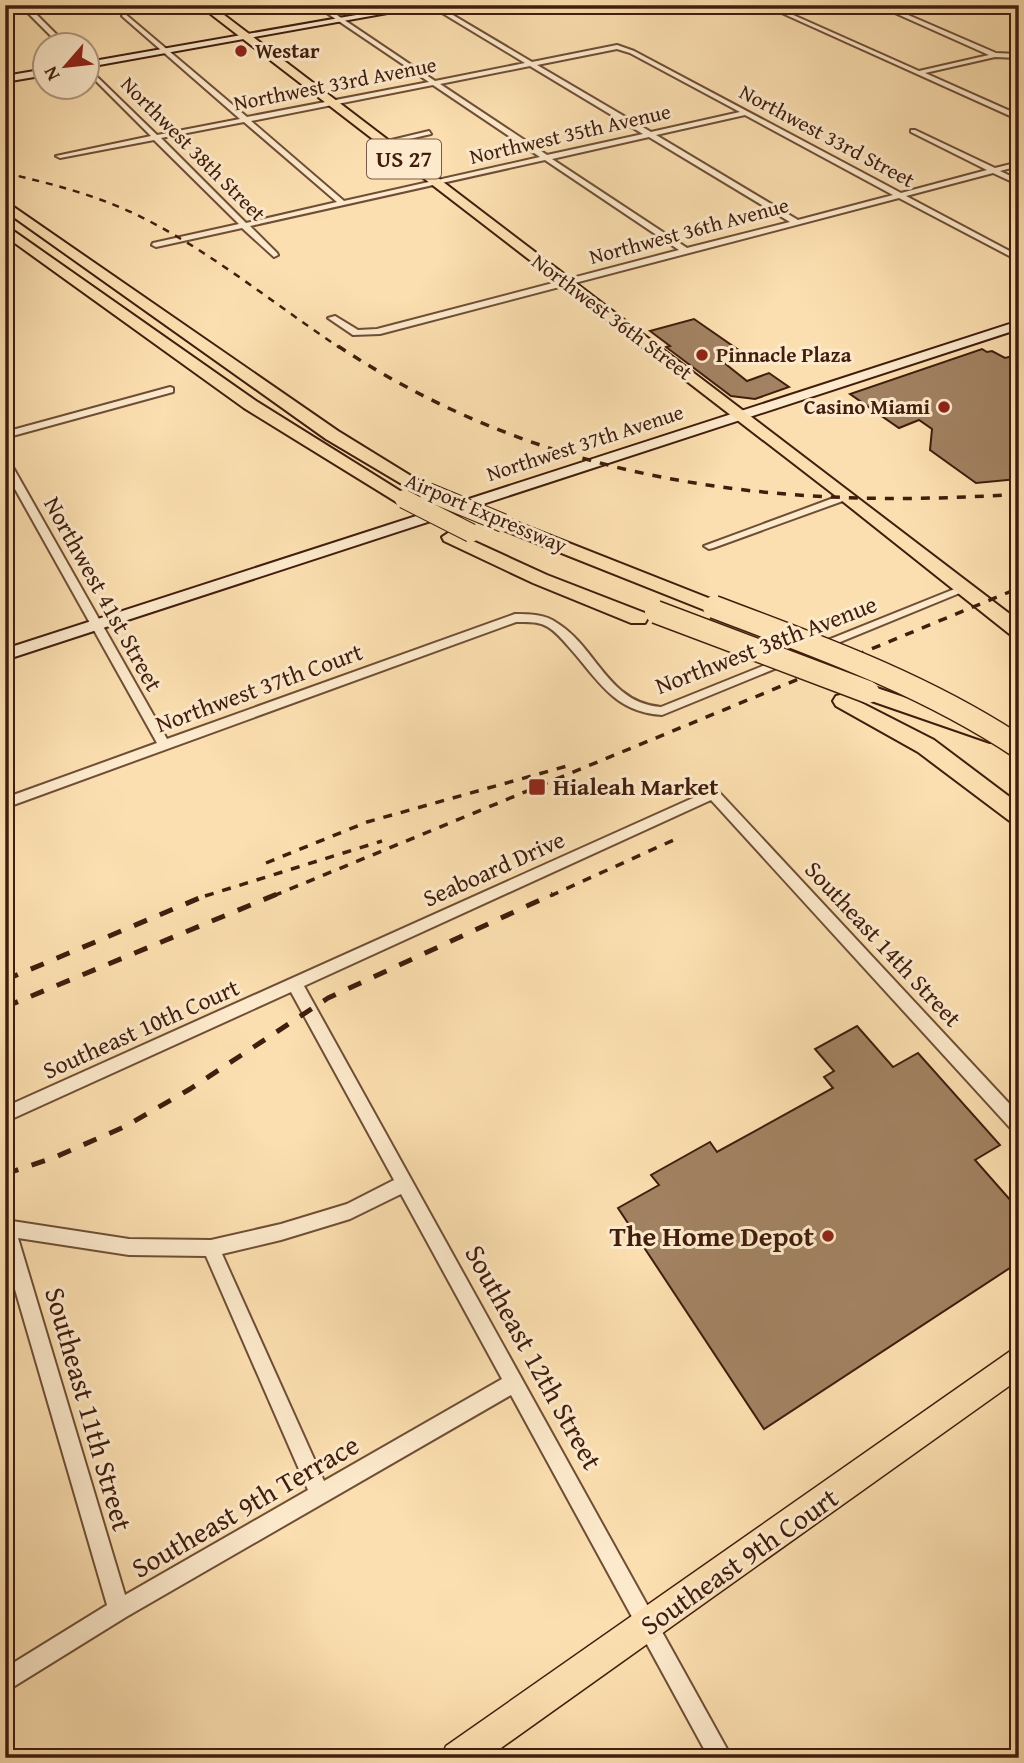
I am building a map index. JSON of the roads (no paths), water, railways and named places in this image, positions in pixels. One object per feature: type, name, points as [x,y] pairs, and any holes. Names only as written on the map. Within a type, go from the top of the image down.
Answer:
[{"type":"highway","name":"Northwest 36th Street","points":[[204,5],[847,496],[1019,631]]},
{"type":"highway","name":"Airport Expressway","points":[[5,205],[332,435],[428,492],[916,687],[1019,746]]},
{"type":"highway","points":[[5,229],[27,244],[107,314],[291,448],[461,535],[540,579],[647,615],[844,701],[926,746],[1019,816]]},
{"type":"highway","name":"Airport Expressway","points":[[647,615],[1019,746]]},
{"type":"main road","name":"Southeast 9th Court","points":[[458,1758],[1019,1362]]},
{"type":"street","points":[[5,10],[36,5]]},
{"type":"street","points":[[318,5],[687,252]]},
{"type":"street","points":[[102,64],[430,5],[798,223]]},
{"type":"street","points":[[767,5],[1019,118]]},
{"type":"street","points":[[785,13],[827,5]]},
{"type":"street","points":[[880,5],[995,55]]},
{"type":"street","points":[[992,5],[1019,15]]},
{"type":"street","points":[[26,7],[51,32]]},
{"type":"street","points":[[124,15],[342,203]]},
{"type":"street","name":"Northwest 33rd Avenue","points":[[60,156],[617,47]]},
{"type":"street","name":"Northwest 33rd Street","points":[[617,47],[632,52],[1019,259]]},
{"type":"street","points":[[919,74],[995,55],[1019,56]]},
{"type":"street","points":[[5,79],[32,74]]},
{"type":"street","name":"Northwest 38th Street","points":[[102,81],[274,255]]},
{"type":"street","name":"Northwest 35th Avenue","points":[[156,245],[746,113]]},
{"type":"street","points":[[913,131],[1019,183]]},
{"type":"street","points":[[383,143],[429,133]]},
{"type":"street","name":"Northwest 36th Avenue","points":[[332,318],[351,330],[366,334],[1019,164]]},
{"type":"street","name":"Northwest 37th Avenue","points":[[5,655],[1019,325]]},
{"type":"street","points":[[5,435],[170,390]]},
{"type":"street","name":"Northwest 41st Street","points":[[5,463],[164,746]]},
{"type":"street","points":[[709,546],[847,496]]},
{"type":"street","name":"Northwest 38th Avenue","points":[[528,617],[544,620],[559,628],[624,701],[644,711],[654,712],[966,588]]},
{"type":"street","name":"Northwest 37th Court","points":[[5,803],[499,622],[528,617]]},
{"type":"street","name":"Seaboard Drive","points":[[295,985],[713,794]]},
{"type":"street","name":"Southeast 14th Street","points":[[713,794],[1019,1126]]},
{"type":"street","name":"Southeast 10th Court","points":[[5,1115],[295,985]]},
{"type":"street","name":"Southeast 12th Street","points":[[295,985],[721,1758]]},
{"type":"street","points":[[6,1226],[129,1247],[211,1248],[281,1232],[350,1211],[404,1184]]},
{"type":"street","name":"Southeast 11th Street","points":[[6,1226],[119,1610]]},
{"type":"street","points":[[211,1248],[320,1495]]},
{"type":"street","name":"Southeast 9th Terrace","points":[[5,1681],[119,1610],[514,1383]]},
{"type":"railway","points":[[5,173],[54,185],[118,206],[160,227],[213,259],[340,348]]},
{"type":"railway","points":[[338,346],[417,392],[498,429],[580,458],[665,478],[751,491],[839,497],[928,498],[1019,494]]},
{"type":"railway","points":[[273,896],[1019,588]]},
{"type":"railway","points":[[266,863],[367,822],[567,766]]},
{"type":"railway","points":[[550,896],[678,838]]},
{"type":"railway","points":[[205,896],[382,841]]},
{"type":"railway","points":[[5,980],[209,894]]},
{"type":"railway","points":[[5,1007],[277,894]]},
{"type":"railway","points":[[5,1174],[53,1158],[124,1127],[190,1089],[328,998],[553,894]]},
{"type":"railway","points":[[5,1317],[10,1323]]},
{"type":"place","name":"Westar","points":[[241,51]]},
{"type":"place","name":"Pinnacle Plaza","points":[[702,355]]},
{"type":"place","name":"Casino Miami","points":[[944,407]]},
{"type":"place","name":"Hialeah Market","points":[[537,787]]},
{"type":"place","name":"The Home Depot","points":[[828,1236]]}]
